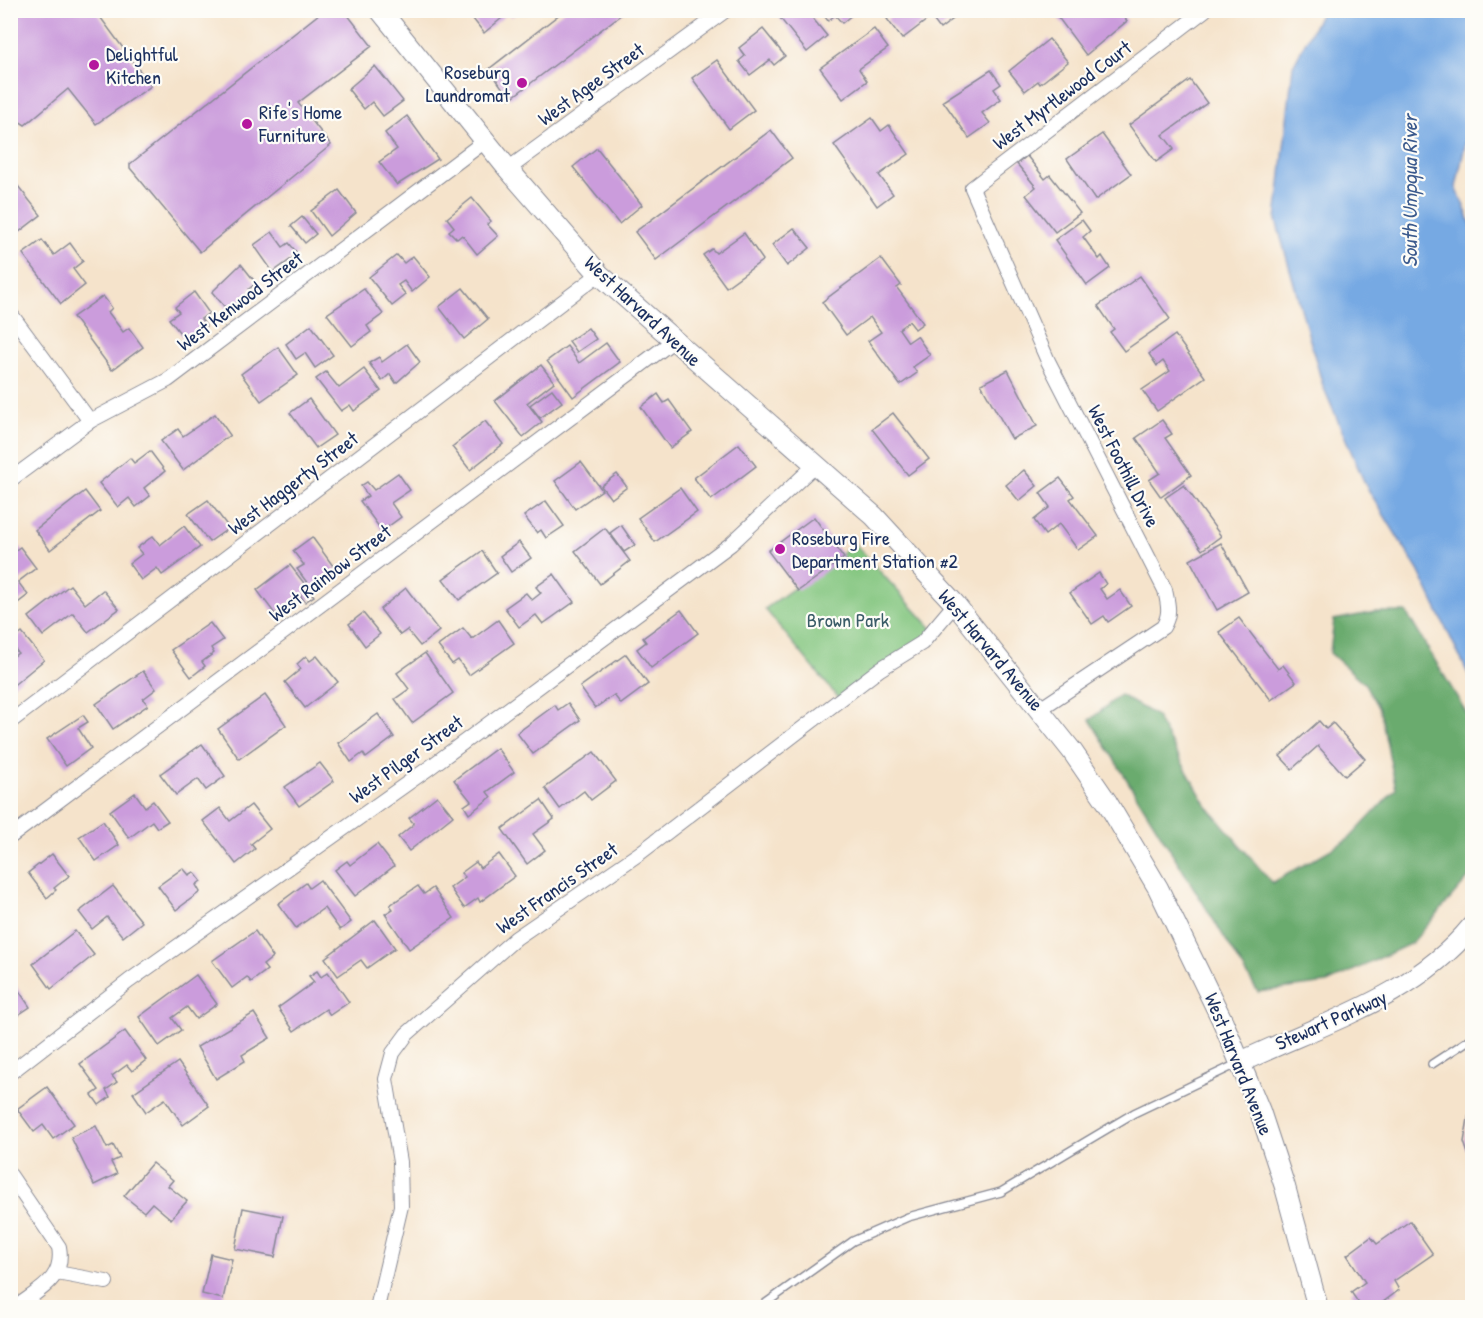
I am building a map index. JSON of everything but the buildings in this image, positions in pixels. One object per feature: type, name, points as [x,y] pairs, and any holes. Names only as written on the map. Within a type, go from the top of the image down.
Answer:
[{"type":"main road","name":"West Harvard Avenue","points":[[380,10],[508,169],[599,274],[874,516],[955,604],[1040,709],[1107,802],[1158,888],[1200,971],[1240,1062],[1286,1187],[1318,1308]]},
{"type":"main road","name":"Stewart Parkway","points":[[1240,1062],[1367,1007],[1393,992],[1445,955],[1472,927]]},
{"type":"street","name":"West Agee Street","points":[[508,169],[726,10]]},
{"type":"street","name":"West Myrtlewood Court","points":[[972,188],[1205,10]]},
{"type":"street","name":"West Kenwood Street","points":[[10,480],[90,420],[168,380],[485,141]]},
{"type":"street","name":"West Foothill Drive","points":[[972,188],[1048,361],[1165,590],[1169,606],[1168,618],[1163,627],[1040,709]]},
{"type":"street","name":"West Haggerty Street","points":[[10,722],[599,274]]},
{"type":"street","points":[[10,312],[90,420]]},
{"type":"street","name":"West Rainbow Street","points":[[10,837],[673,341]]},
{"type":"street","name":"West Pilger Street","points":[[10,1073],[129,981],[429,768],[731,543],[815,465]]},
{"type":"street","name":"West Francis Street","points":[[377,1308],[401,1206],[400,1162],[387,1079],[393,1053],[407,1034],[516,938],[640,853],[880,669],[922,643],[955,604]]},
{"type":"street","points":[[10,1175],[59,1247],[62,1260],[57,1273],[15,1308]]},
{"type":"street","points":[[57,1273],[106,1282]]},
{"type":"lane","points":[[1432,1064],[1473,1038]]},
{"type":"lane","points":[[759,1308],[853,1241],[908,1217],[983,1199],[1001,1192],[1134,1113],[1240,1062]]},
{"type":"green space","name":"Brown Park","points":[[855,544],[934,631],[840,700],[765,609]]},
{"type":"green space","points":[[1375,612],[1406,612],[1472,722],[1472,874],[1412,943],[1327,983],[1258,992],[1090,720],[1120,695],[1155,715],[1207,806],[1272,883],[1349,839],[1396,789],[1380,711],[1365,684],[1330,653],[1334,620]]},
{"type":"water","name":"South Umpqua River","points":[[1322,11],[1472,11],[1472,113],[1456,187],[1472,226],[1472,682],[1418,570],[1366,486],[1323,386],[1276,220],[1293,66]]},
{"type":"place","name":"Delightful Kitchen","points":[[94,65]]},
{"type":"place","name":"Roseburg Laundromat","points":[[522,83]]},
{"type":"place","name":"Rife's Home Furniture","points":[[247,124]]},
{"type":"place","name":"Roseburg Fire Department Station #2","points":[[780,549]]}]
